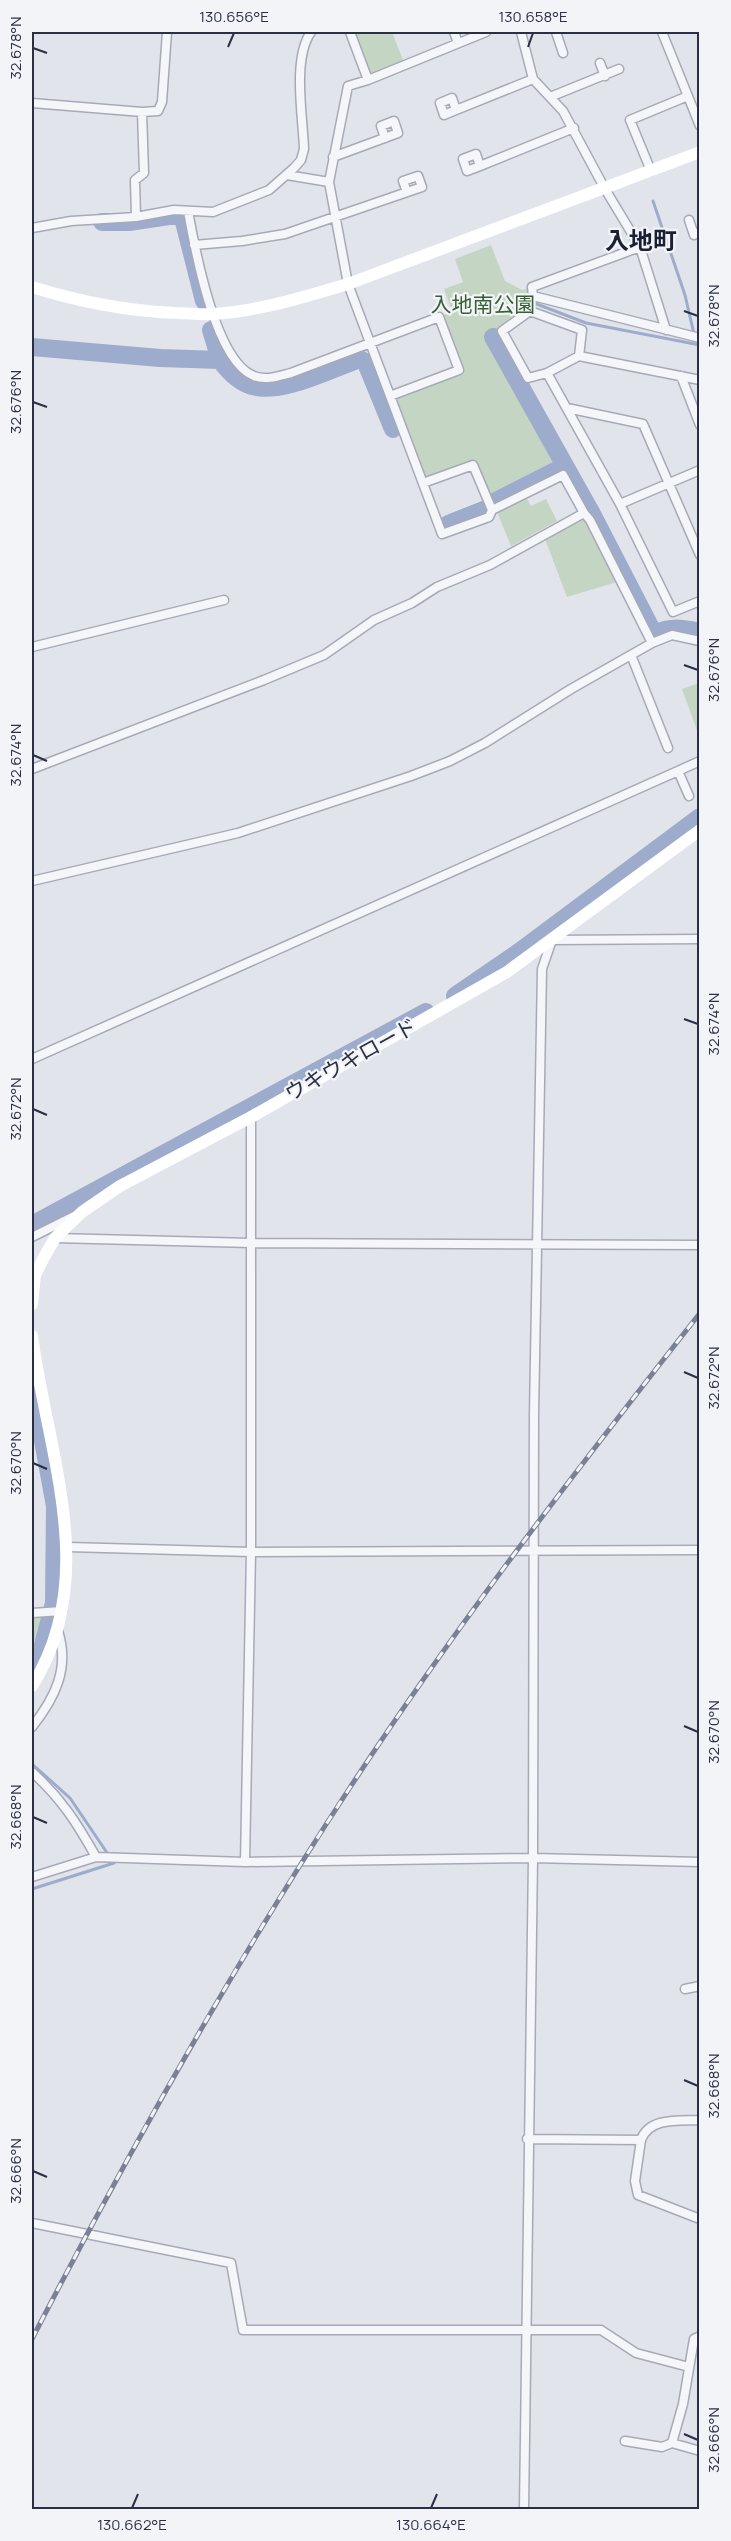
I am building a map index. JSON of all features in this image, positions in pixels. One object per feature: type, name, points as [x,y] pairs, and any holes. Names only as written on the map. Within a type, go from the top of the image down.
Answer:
[{"type":"street","points":[[32,103],[142,112],[158,111],[162,102],[167,32]]},
{"type":"street","points":[[32,228],[71,220],[136,217],[174,210],[213,212],[269,189],[301,160],[304,149],[300,70],[307,37],[311,32]]},
{"type":"street","points":[[350,32],[368,80]]},
{"type":"street","points":[[454,32],[458,43]]},
{"type":"street","points":[[486,32],[348,86],[329,182],[348,284],[442,534],[489,517],[492,510],[563,475],[590,520],[652,643]]},
{"type":"street","points":[[522,32],[533,79],[574,128],[605,189],[640,247],[666,330]]},
{"type":"street","points":[[556,32],[563,53]]},
{"type":"street","points":[[662,32],[699,126]]},
{"type":"street","points":[[600,63],[605,76]]},
{"type":"street","points":[[550,98],[619,69]]},
{"type":"street","points":[[456,110],[533,79]]},
{"type":"street","points":[[651,171],[630,120],[688,96]]},
{"type":"street","points":[[136,217],[135,180],[144,173],[142,112]]},
{"type":"street","points":[[480,166],[574,128]]},
{"type":"street","points":[[333,157],[385,138]]},
{"type":"street","points":[[32,287],[70,299],[117,309],[213,314],[299,299],[348,284],[699,152]]},
{"type":"street","points":[[287,175],[329,182]]},
{"type":"street","points":[[194,245],[285,234],[407,192]]},
{"type":"street","points":[[188,211],[194,245],[213,314],[226,347],[241,368],[255,377],[269,378],[291,373],[439,317],[459,370],[390,396]]},
{"type":"street","points":[[689,220],[694,234],[699,232]]},
{"type":"street","points":[[640,247],[532,287],[533,296],[699,338]]},
{"type":"street","points":[[579,356],[582,330],[530,311],[502,330],[528,378],[547,373],[579,356],[699,380]]},
{"type":"street","points":[[547,373],[620,504],[673,612],[699,601]]},
{"type":"street","points":[[681,376],[699,425]]},
{"type":"street","points":[[567,408],[643,424],[699,555]]},
{"type":"street","points":[[423,483],[473,465],[492,510]]},
{"type":"street","points":[[620,504],[699,470]]},
{"type":"street","points":[[32,770],[324,655],[374,620],[412,603],[437,588],[490,565],[584,513]]},
{"type":"street","points":[[32,647],[224,600]]},
{"type":"street","points":[[32,881],[238,833],[450,761],[652,643],[672,635],[699,641]]},
{"type":"street","points":[[630,655],[668,748]]},
{"type":"street","points":[[32,1059],[699,761]]},
{"type":"street","points":[[678,771],[689,796]]},
{"type":"street","name":"ウキウキロード","points":[[32,1304],[35,1275],[56,1238],[82,1212],[120,1186],[251,1117],[507,972],[699,830]]},
{"type":"street","points":[[524,2510],[532,1858],[533,1551],[542,969],[552,940],[699,939]]},
{"type":"street","points":[[245,1862],[251,1552],[251,1117]]},
{"type":"street","points":[[32,1237],[82,1212]]},
{"type":"street","points":[[56,1238],[251,1243],[699,1245]]},
{"type":"street","points":[[32,1336],[37,1396],[63,1506],[68,1547],[58,1631],[44,1667],[32,1686]]},
{"type":"street","points":[[68,1547],[251,1552],[699,1550]]},
{"type":"street","points":[[32,1613],[62,1611]]},
{"type":"street","points":[[32,1727],[50,1700],[63,1669],[63,1647],[58,1631]]},
{"type":"street","points":[[32,1772],[55,1793],[75,1820],[96,1857]]},
{"type":"street","points":[[32,1877],[96,1857],[245,1862],[532,1858],[699,1862]]},
{"type":"street","points":[[685,1989],[699,1986]]},
{"type":"street","points":[[699,2120],[656,2124],[644,2132],[635,2181],[638,2195],[699,2219]]},
{"type":"street","points":[[527,2139],[641,2140]]},
{"type":"street","points":[[32,2223],[231,2263],[243,2330],[601,2330],[636,2353],[689,2367]]},
{"type":"street","points":[[672,2443],[683,2404],[694,2339],[699,2336]]},
{"type":"street","points":[[625,2440],[662,2447],[672,2443],[699,2451]]},
{"type":"green space","points":[[350,32],[392,32],[405,65],[368,80]]},
{"type":"green space","name":"入地南公園","points":[[491,245],[505,281],[522,290],[532,287],[530,311],[502,331],[489,336],[558,464],[488,500],[473,465],[423,483],[390,396],[459,370],[439,317],[452,311],[444,289],[463,282],[455,259]]},
{"type":"green space","points":[[527,499],[531,506],[546,499],[557,521],[511,546],[497,512]]},
{"type":"green space","points":[[583,519],[587,520],[617,582],[567,597],[545,539]]},
{"type":"green space","points":[[700,683],[699,736],[682,689]]},
{"type":"green space","points":[[55,1617],[45,1641],[32,1650],[32,1618]]},
{"type":"waterway","points":[[653,201],[685,295],[694,334]]},
{"type":"waterway","points":[[102,222],[129,222],[182,214],[204,301]]},
{"type":"waterway","points":[[534,303],[586,323],[700,345]]},
{"type":"waterway","points":[[211,330],[220,360]]},
{"type":"waterway","points":[[493,337],[592,514],[654,634],[677,629],[700,632]]},
{"type":"waterway","points":[[32,347],[160,358],[220,360],[242,382],[264,388],[291,384],[360,359],[366,363],[393,429]]},
{"type":"waterway","points":[[496,501],[565,466]]},
{"type":"waterway","points":[[448,524],[486,509]]},
{"type":"waterway","points":[[455,996],[519,952],[700,817]]},
{"type":"waterway","points":[[32,1225],[426,1012]]},
{"type":"waterway","points":[[32,1381],[55,1506],[54,1603],[41,1653],[32,1674]]},
{"type":"waterway","points":[[32,1764],[70,1798],[114,1863],[32,1889]]},
{"type":"railway","points":[[32,2339],[183,2060],[264,1923],[349,1789],[475,1607],[700,1313]]},
{"type":"district","name":"入地町","points":[[641,241]]}]
